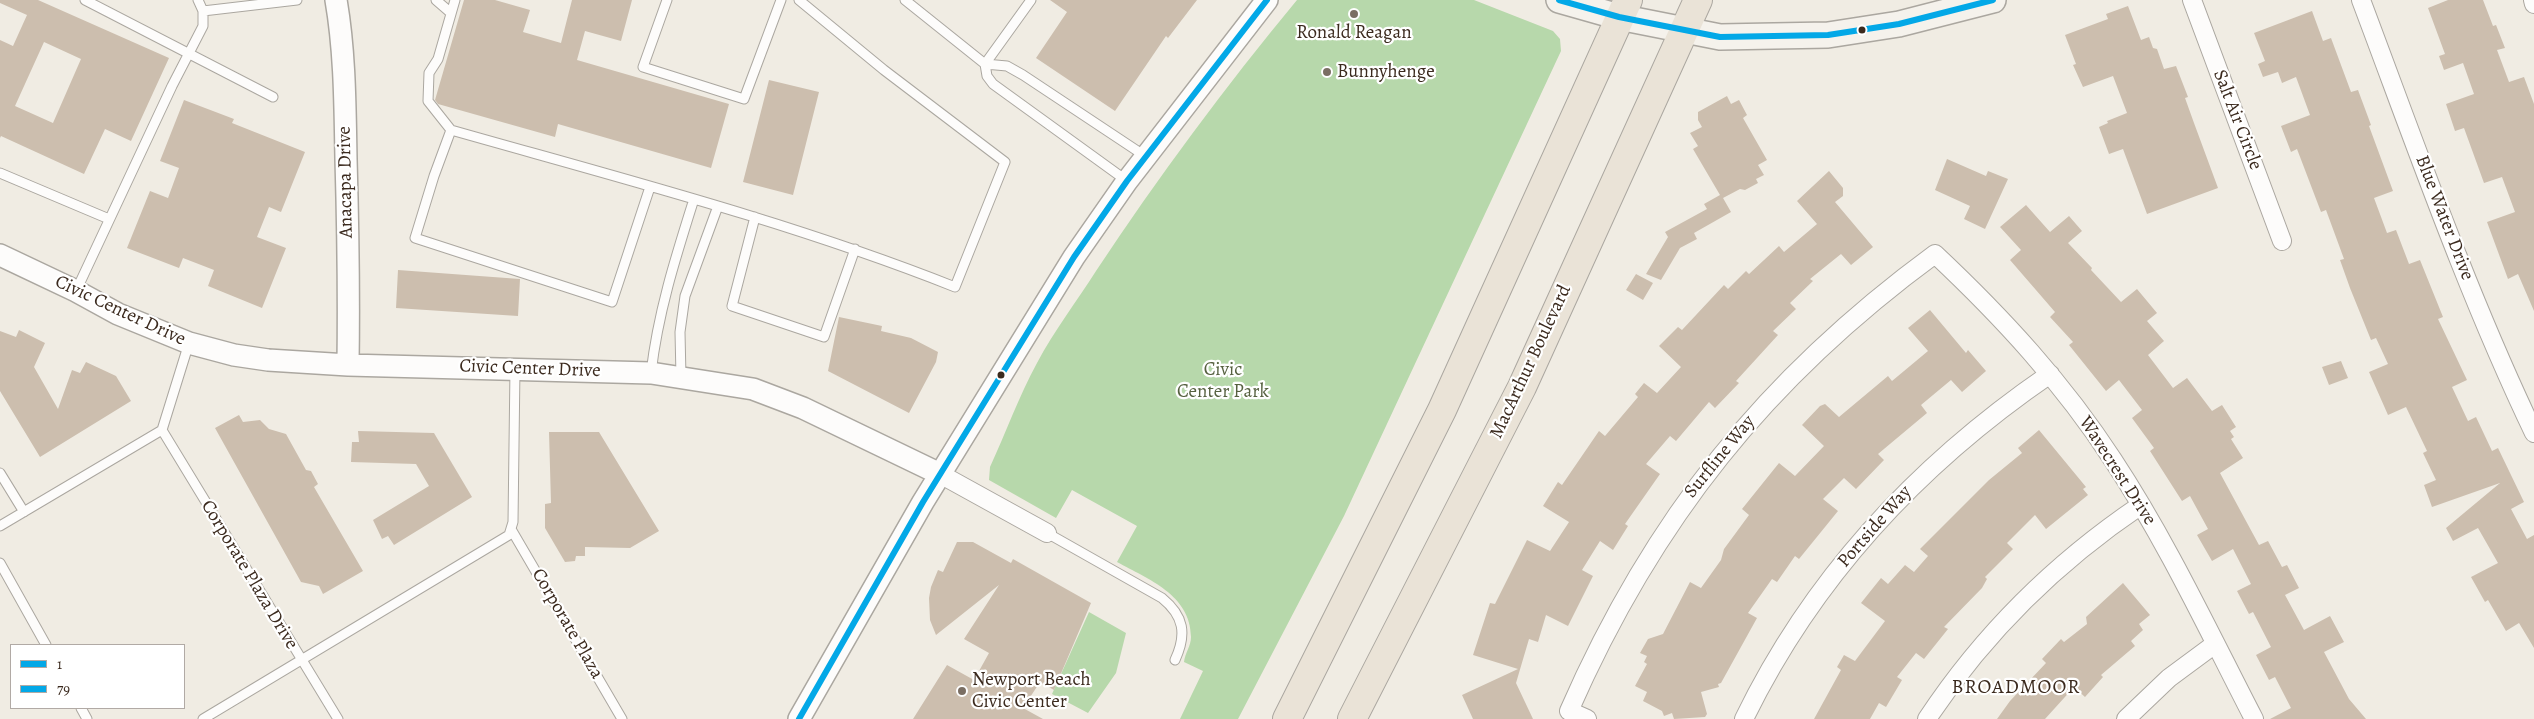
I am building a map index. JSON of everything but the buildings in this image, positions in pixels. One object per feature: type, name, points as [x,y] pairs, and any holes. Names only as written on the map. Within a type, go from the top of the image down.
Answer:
[{"type":"main road","points":[[1559,0],[1624,9],[1683,30],[1720,37],[1828,35],[1899,24],[1993,0]]},
{"type":"main road","name":"MacArthur Boulevard","points":[[1352,719],[1522,387],[1698,0]]},
{"type":"main road","points":[[1286,719],[1340,617],[1442,410],[1624,9]]},
{"type":"street","name":"Anacapa Drive","points":[[336,0],[341,27],[346,131],[349,289],[348,365]]},
{"type":"street","points":[[799,719],[940,474],[1074,257],[1127,181],[1267,0]]},
{"type":"street","name":"Salt Air Circle","points":[[2192,0],[2282,241]]},
{"type":"street","name":"Blue Water Drive","points":[[2361,0],[2450,238],[2503,368],[2534,433]]},
{"type":"street","points":[[2532,0],[2534,4]]},
{"type":"street","name":"Wavecrest Drive","points":[[1935,254],[2014,332],[2050,374],[2102,445],[2141,505],[2254,719]]},
{"type":"street","name":"Surfline Way","points":[[1587,719],[1569,711],[1615,613],[1661,536],[1702,477],[1754,415],[1810,357],[1892,286],[1935,254]]},
{"type":"street","name":"Civic Center Drive","points":[[0,255],[76,290],[118,314],[189,343],[234,355],[268,360],[348,365],[651,373],[753,389],[802,408],[940,474],[1047,533]]},
{"type":"street","name":"Portside Way","points":[[1744,719],[1776,659],[1800,622],[1830,578],[1881,517],[1944,454],[1992,415],[2050,374]]},
{"type":"street","points":[[1927,719],[1968,661],[2020,603],[2078,550],[2141,505]]},
{"type":"street","points":[[2126,719],[2169,678],[2215,644]]},
{"type":"lane","points":[[85,0],[273,97]]},
{"type":"lane","points":[[76,290],[203,26],[203,11],[198,0]]},
{"type":"lane","points":[[203,11],[242,4],[297,0]]},
{"type":"lane","points":[[436,0],[451,13]]},
{"type":"lane","points":[[455,0],[438,58],[429,73],[428,101],[451,130],[755,217],[855,249],[955,287],[1004,162],[884,70],[798,0]]},
{"type":"lane","points":[[667,0],[643,67],[744,99],[781,0]]},
{"type":"lane","points":[[905,0],[985,64],[1008,66],[1024,75],[1146,157]]},
{"type":"lane","points":[[1031,0],[985,64],[988,76],[993,84],[1127,181]]},
{"type":"lane","points":[[451,130],[434,176],[415,238],[612,302],[650,187]]},
{"type":"lane","points":[[0,173],[109,219]]},
{"type":"lane","points":[[651,373],[656,334],[670,275],[694,199]]},
{"type":"lane","points":[[681,378],[680,332],[685,296],[718,206]]},
{"type":"lane","points":[[755,217],[732,306],[824,337],[855,249]]},
{"type":"lane","points":[[0,526],[162,430],[189,343]]},
{"type":"lane","points":[[203,719],[302,662],[509,535],[513,522],[515,368]]},
{"type":"lane","name":"Corporate Plaza Drive","points":[[162,430],[338,719]]},
{"type":"lane","points":[[0,473],[24,512]]},
{"type":"lane","name":"Corporate Plaza","points":[[511,529],[622,719]]},
{"type":"lane","points":[[1047,533],[1162,598],[1175,609],[1181,622],[1182,639],[1175,660]]},
{"type":"lane","points":[[0,563],[45,644]]},
{"type":"green space","name":"Civic Center Park","points":[[1297,0],[1474,0],[1553,31],[1560,39],[1561,51],[1344,516],[1238,719],[1180,719],[1203,671],[1184,662],[1191,637],[1189,622],[1184,610],[1176,599],[1154,582],[1117,562],[1137,526],[1072,490],[1056,518],[989,480],[990,467],[1030,376],[1058,328],[1119,236],[1168,167],[1218,99]]},
{"type":"green space","points":[[1089,612],[1126,633],[1116,673],[1088,713],[1052,694]]},
{"type":"transit line","name":"1","points":[[799,719],[923,502],[1074,257],[1127,181],[1267,0]]},
{"type":"transit line","name":"79","points":[[1559,0],[1619,17],[1720,37],[1828,35],[1899,24],[1993,0]]},
{"type":"place","name":"Ronald Reagan","points":[[1354,14]]},
{"type":"place","name":"Bunnyhenge","points":[[1327,72]]},
{"type":"place","name":"Newport Beach Civic Center","points":[[962,691]]},
{"type":"district","name":"BROADMOOR","points":[[2016,688]]}]
